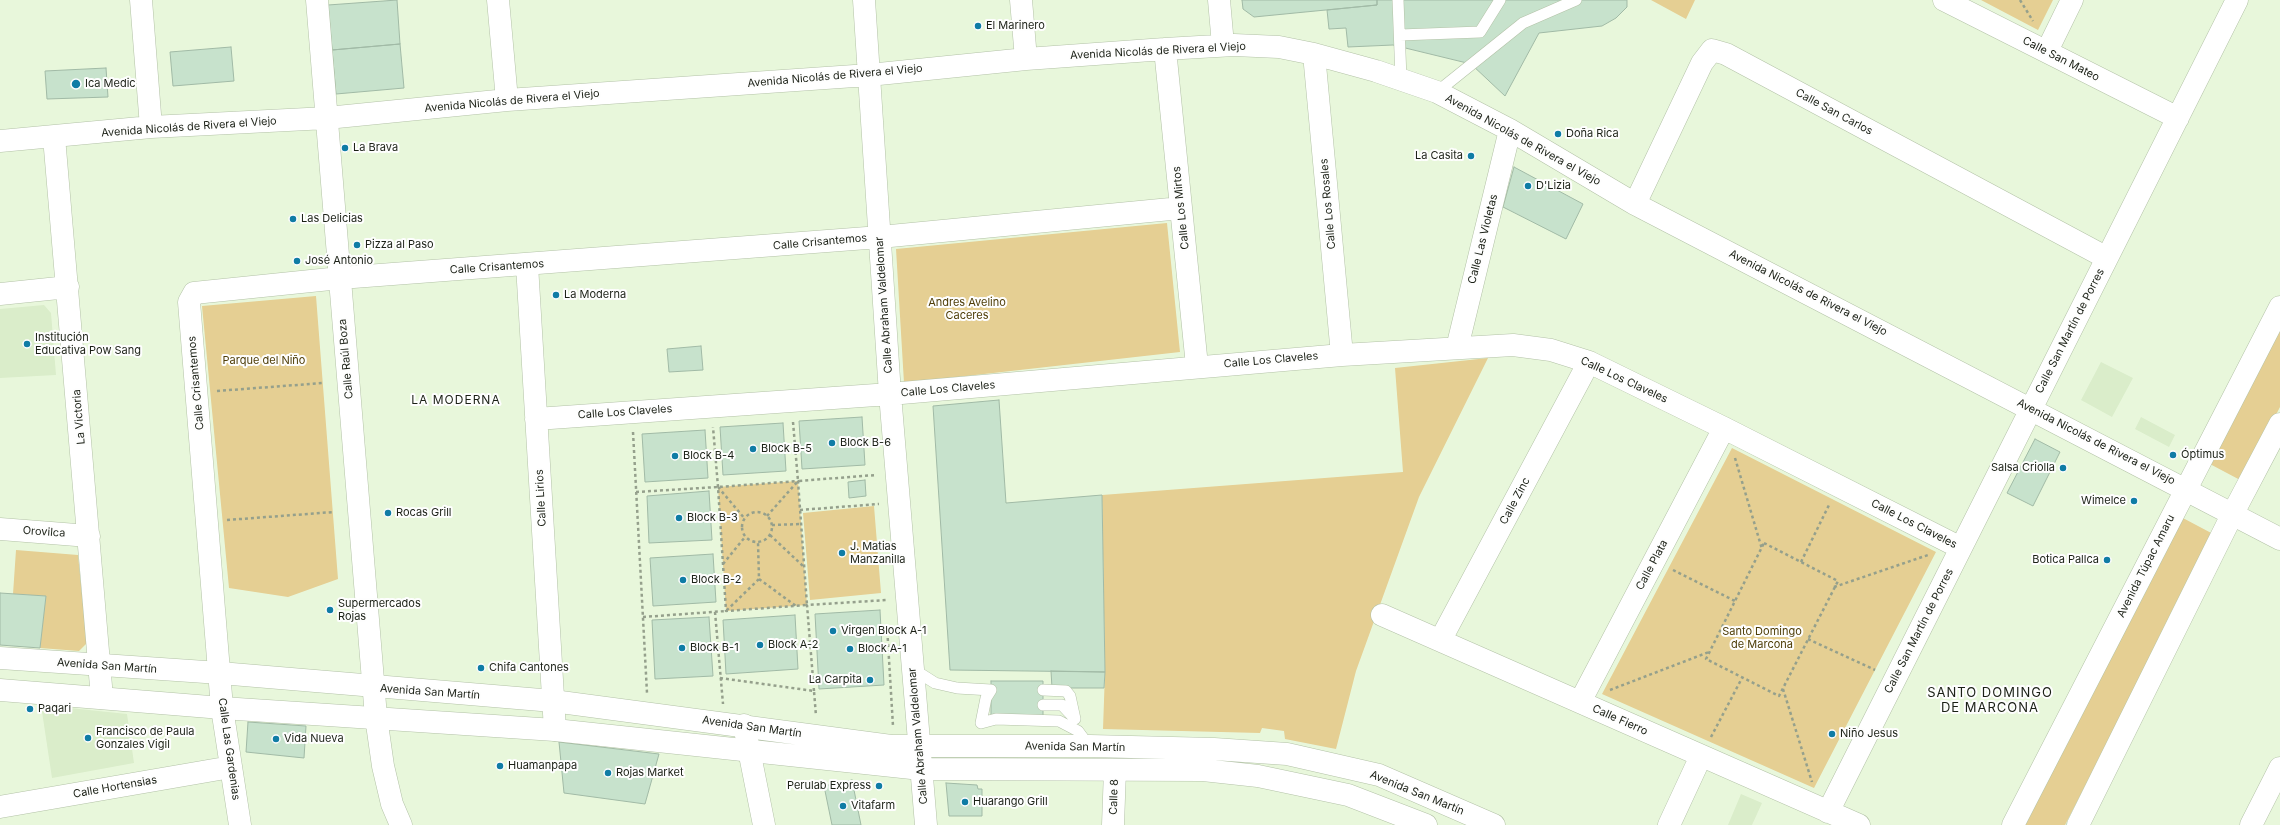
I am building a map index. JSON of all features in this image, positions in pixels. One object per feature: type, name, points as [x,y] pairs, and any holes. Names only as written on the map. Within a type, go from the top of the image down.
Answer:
[{"type":"street","points":[[141,0],[151,127]]},
{"type":"street","name":"Calle Raúl Boza","points":[[317,0],[376,717],[383,766],[392,804],[401,825]]},
{"type":"street","points":[[498,0],[507,100]]},
{"type":"street","name":"Calle Abraham Valdelomar","points":[[864,0],[890,394],[883,472],[907,598],[926,825]]},
{"type":"street","points":[[1021,0],[1026,59]]},
{"type":"street","points":[[1219,0],[1223,45]]},
{"type":"street","name":"Calle San Mateo","points":[[1944,0],[2178,118]]},
{"type":"street","points":[[2047,51],[2072,0]]},
{"type":"street","name":"Calle San Martín de Porres","points":[[1828,812],[2237,0]]},
{"type":"street","name":"Avenida Nicolás de Rivera el Viejo","points":[[0,141],[151,127],[327,118],[507,100],[869,75],[1026,59],[1223,45],[1279,47],[1314,54],[1401,79],[1437,92],[1510,130],[1635,204],[2280,539]]},
{"type":"street","name":"Calle Los Mirtos","points":[[1165,49],[1197,366]]},
{"type":"street","name":"Calle San Carlos","points":[[1635,204],[1702,62],[1712,50],[1726,54],[2107,258]]},
{"type":"street","name":"Calle Los Rosales","points":[[1314,54],[1342,355]]},
{"type":"street","name":"Calle Las Violetas","points":[[1457,348],[1510,130]]},
{"type":"street","name":"La Victoria","points":[[54,137],[102,698]]},
{"type":"street","name":"Calle Crisantemos","points":[[220,672],[189,302],[194,293],[340,278],[880,237],[1181,208]]},
{"type":"street","name":"Calle Lirios","points":[[527,265],[555,730]]},
{"type":"street","points":[[0,294],[68,287]]},
{"type":"street","name":"Avenida Túpac Amaru","points":[[2013,825],[2280,307]]},
{"type":"street","name":"Calle Los Claveles","points":[[536,419],[890,394],[1197,366],[1342,355],[1513,345],[1551,350],[1589,362],[1724,428],[1961,548]]},
{"type":"street","name":"Calle Zinc","points":[[1441,639],[1589,362]]},
{"type":"street","points":[[2078,825],[2232,515],[2280,424]]},
{"type":"street","name":"Calle Plata","points":[[1580,702],[1724,428]]},
{"type":"street","name":"Orovilca","points":[[0,529],[89,536]]},
{"type":"street","name":"Calle Fierro","points":[[1382,615],[1441,639],[1580,702],[1705,748],[1828,812],[1859,825]]},
{"type":"street","name":"Avenida San Martín","points":[[0,658],[100,666],[220,672],[373,687],[553,701],[891,746],[976,746],[1084,739],[1287,754],[1379,776],[1494,825]]},
{"type":"street","name":"Calle Las Gardenias","points":[[220,672],[222,708],[240,825]]},
{"type":"street","name":"Avenida San Martín","points":[[0,690],[222,708],[555,730],[921,769],[1203,770],[1289,781],[1348,795],[1426,825]]},
{"type":"street","points":[[733,724],[750,751],[764,825]]},
{"type":"street","points":[[1669,825],[1705,748]]},
{"type":"street","name":"Calle Hortensias","points":[[0,807],[231,766]]},
{"type":"street","points":[[2251,825],[2280,768]]},
{"type":"street","name":"Calle 8","points":[[1113,825],[1116,770]]},
{"type":"lane","points":[[1398,0],[1401,79]]},
{"type":"lane","points":[[1400,36],[1480,32],[1500,0]]},
{"type":"lane","points":[[1437,92],[1523,23],[1576,0]]},
{"type":"lane","points":[[913,669],[935,682],[957,688],[991,690],[986,698],[976,746]]},
{"type":"lane","points":[[1043,690],[1066,691],[1070,696],[1075,719],[1084,739]]},
{"type":"lane","points":[[1042,705],[1062,705],[1075,719]]},
{"type":"lane","points":[[982,723],[990,706]]},
{"type":"lane","points":[[982,723],[996,719],[1059,720],[1084,739]]},
{"type":"path","points":[[2020,0],[2035,24]]},
{"type":"path","points":[[210,391],[323,384]]},
{"type":"path","points":[[792,401],[800,524],[817,723]]},
{"type":"path","points":[[712,406],[726,611]]},
{"type":"path","points":[[633,427],[647,697]]},
{"type":"path","points":[[1735,455],[1762,549]]},
{"type":"path","points":[[636,492],[798,481],[883,472]]},
{"type":"path","points":[[877,482],[883,472]]},
{"type":"path","points":[[767,516],[798,481]]},
{"type":"path","points":[[718,487],[745,519]]},
{"type":"path","points":[[878,497],[879,511]]},
{"type":"path","points":[[1801,562],[1832,499]]},
{"type":"path","points":[[800,510],[879,504]]},
{"type":"path","points":[[222,521],[334,512]]},
{"type":"path","points":[[758,513],[767,516],[772,525],[770,535],[758,542],[746,536],[742,528],[745,519],[758,513]]},
{"type":"path","points":[[772,525],[800,524]]},
{"type":"path","points":[[770,535],[804,566]]},
{"type":"path","points":[[723,564],[746,536]]},
{"type":"path","points":[[726,611],[760,579],[758,542]]},
{"type":"path","points":[[1764,543],[1801,562],[1838,581],[1779,696],[1706,659],[1764,543]]},
{"type":"path","points":[[1834,588],[1936,552]]},
{"type":"path","points":[[1669,568],[1735,601]]},
{"type":"path","points":[[760,579],[796,606]]},
{"type":"path","points":[[885,593],[886,608]]},
{"type":"path","points":[[643,617],[907,598]]},
{"type":"path","points":[[716,612],[720,678],[733,724]]},
{"type":"path","points":[[886,729],[894,729],[887,623]]},
{"type":"path","points":[[1808,639],[1875,670]]},
{"type":"path","points":[[1609,691],[1709,652]]},
{"type":"path","points":[[1872,677],[1879,663]]},
{"type":"path","points":[[720,678],[814,691]]},
{"type":"path","points":[[1705,748],[1742,678]]},
{"type":"path","points":[[1783,688],[1814,788]]},
{"type":"shaded area","name":"Institución Educativa Pow Sang","points":[[44,305],[51,313],[56,375],[0,378],[0,309]]},
{"type":"shaded area","points":[[2101,362],[2133,378],[2112,417],[2081,400]]},
{"type":"shaded area","points":[[2141,417],[2175,435],[2169,447],[2135,429]]},
{"type":"shaded area","name":"Francisco de Paula Gonzales Vigil","points":[[41,705],[127,714],[134,763],[52,778]]},
{"type":"shaded area","points":[[1741,794],[1762,803],[1752,825],[1728,825]]},
{"type":"green space","points":[[1651,0],[1695,0],[1686,19]]},
{"type":"green space","points":[[1981,0],[2053,0],[2038,30]]},
{"type":"green space","name":"Andres Avelino Caceres","points":[[1167,223],[1180,352],[904,383],[896,249]]},
{"type":"green space","name":"Parque del Niño","points":[[316,296],[338,579],[288,597],[229,588],[202,306]]},
{"type":"green space","points":[[2280,325],[2280,407],[2242,481],[2208,463]]},
{"type":"green space","points":[[1488,358],[1419,497],[1356,671],[1336,749],[1285,739],[1284,731],[1262,728],[1260,733],[1103,729],[1105,672],[1102,495],[1403,472],[1395,368]]},
{"type":"green space","name":"Santo Domingo de Marcona","points":[[1732,448],[1936,552],[1814,788],[1602,694]]},
{"type":"green space","points":[[798,481],[807,605],[726,611],[718,487]]},
{"type":"green space","name":"J. Matias Manzanilla","points":[[874,506],[881,593],[810,600],[803,513]]},
{"type":"green space","points":[[2181,517],[2215,535],[2065,825],[2023,825]]},
{"type":"green space","points":[[16,550],[78,555],[87,643],[79,651],[40,648],[45,597],[13,594]]},
{"type":"building","points":[[397,0],[400,44],[332,50],[328,5]]},
{"type":"building","points":[[1242,0],[1377,0],[1377,5],[1254,17],[1243,9]]},
{"type":"building","points":[[1377,0],[1627,0],[1627,7],[1616,18],[1602,26],[1539,33],[1505,96],[1471,64],[1393,45],[1348,47],[1346,28],[1329,29],[1327,10],[1377,5]]},
{"type":"building","points":[[400,44],[404,88],[336,94],[332,50]]},
{"type":"building","points":[[231,47],[234,81],[173,86],[170,52]]},
{"type":"building","name":"Ica Medic","points":[[106,68],[108,97],[47,99],[45,71]]},
{"type":"building","name":"D'Lizia","points":[[1514,167],[1583,204],[1566,239],[1503,207]]},
{"type":"building","points":[[701,346],[703,370],[669,372],[667,349]]},
{"type":"building","points":[[999,400],[1006,503],[1102,495],[1105,672],[950,670],[933,406]]},
{"type":"building","name":"Block B-6","points":[[862,417],[865,465],[802,469],[799,421]]},
{"type":"building","name":"Block B-5","points":[[783,423],[786,471],[723,475],[720,427]]},
{"type":"building","name":"Block B-4","points":[[705,430],[708,478],[645,482],[642,434]]},
{"type":"building","points":[[2035,439],[2060,452],[2033,506],[2007,493]]},
{"type":"building","points":[[865,480],[866,496],[849,498],[848,482]]},
{"type":"building","name":"Block B-3","points":[[709,491],[712,540],[649,543],[647,496]]},
{"type":"building","name":"Block B-2","points":[[713,554],[716,602],[653,606],[650,558]]},
{"type":"building","points":[[0,593],[46,596],[40,648],[0,645]]},
{"type":"building","name":"Block A-1","points":[[880,610],[884,685],[819,689],[815,614]]},
{"type":"building","name":"Block A-2","points":[[795,615],[798,669],[726,674],[723,620]]},
{"type":"building","name":"Block B-1","points":[[709,617],[713,676],[655,679],[652,620]]},
{"type":"building","points":[[1051,671],[1105,672],[1104,688],[1052,688]]},
{"type":"building","points":[[991,681],[1043,681],[1043,716],[991,716]]},
{"type":"building","name":"Vida Nueva","points":[[248,722],[306,726],[304,758],[246,752]]},
{"type":"building","name":"Rojas Market","points":[[559,742],[659,754],[645,804],[564,793]]},
{"type":"building","name":"Vitafarm","points":[[852,780],[861,825],[832,825],[824,786]]},
{"type":"building","name":"Huarango Grill","points":[[946,783],[977,785],[978,789],[982,789],[982,816],[949,816]]},
{"type":"place","name":"El Marinero","points":[[978,26]]},
{"type":"place","name":"Ica Medic","points":[[76,84]]},
{"type":"place","name":"Doña Rica","points":[[1558,134]]},
{"type":"place","name":"La Brava","points":[[345,148]]},
{"type":"place","name":"La Casita","points":[[1471,156]]},
{"type":"place","name":"D'Lizia","points":[[1528,186]]},
{"type":"place","name":"Las Delicias","points":[[293,219]]},
{"type":"place","name":"Pizza al Paso","points":[[357,245]]},
{"type":"place","name":"José Antonio","points":[[297,261]]},
{"type":"place","name":"La Moderna","points":[[556,295]]},
{"type":"place","name":"Institución Educativa Pow Sang","points":[[27,344]]},
{"type":"place","name":"Block B-6","points":[[832,443]]},
{"type":"place","name":"Block B-5","points":[[753,449]]},
{"type":"place","name":"Óptimus","points":[[2173,455]]},
{"type":"place","name":"Block B-4","points":[[675,456]]},
{"type":"place","name":"Salsa Criolla","points":[[2063,468]]},
{"type":"place","name":"Wimelce","points":[[2134,501]]},
{"type":"place","name":"Rocas Grill","points":[[388,513]]},
{"type":"place","name":"Block B-3","points":[[679,518]]},
{"type":"place","name":"J. Matias Manzanilla","points":[[842,553]]},
{"type":"place","name":"Botica Pallca","points":[[2107,560]]},
{"type":"place","name":"Block B-2","points":[[683,580]]},
{"type":"place","name":"Supermercados Rojas","points":[[330,610]]},
{"type":"place","name":"Virgen Block A-1","points":[[833,631]]},
{"type":"place","name":"Block A-2","points":[[760,645]]},
{"type":"place","name":"Block B-1","points":[[682,648]]},
{"type":"place","name":"Block A-1","points":[[850,649]]},
{"type":"place","name":"Chifa Cantones","points":[[481,668]]},
{"type":"place","name":"La Carpita","points":[[870,680]]},
{"type":"place","name":"Paqari","points":[[30,709]]},
{"type":"place","name":"Niño Jesus","points":[[1832,734]]},
{"type":"place","name":"Francisco de Paula Gonzales Vigil","points":[[88,738]]},
{"type":"place","name":"Vida Nueva","points":[[276,739]]},
{"type":"place","name":"Huamanpapa","points":[[500,766]]},
{"type":"place","name":"Rojas Market","points":[[608,773]]},
{"type":"place","name":"Perulab Express","points":[[879,786]]},
{"type":"place","name":"Huarango Grill","points":[[965,802]]},
{"type":"place","name":"Vitafarm","points":[[843,806]]},
{"type":"district","name":"LA MODERNA","points":[[456,400]]},
{"type":"district","name":"SANTO DOMINGO DE MARCONA","points":[[1990,700]]}]
